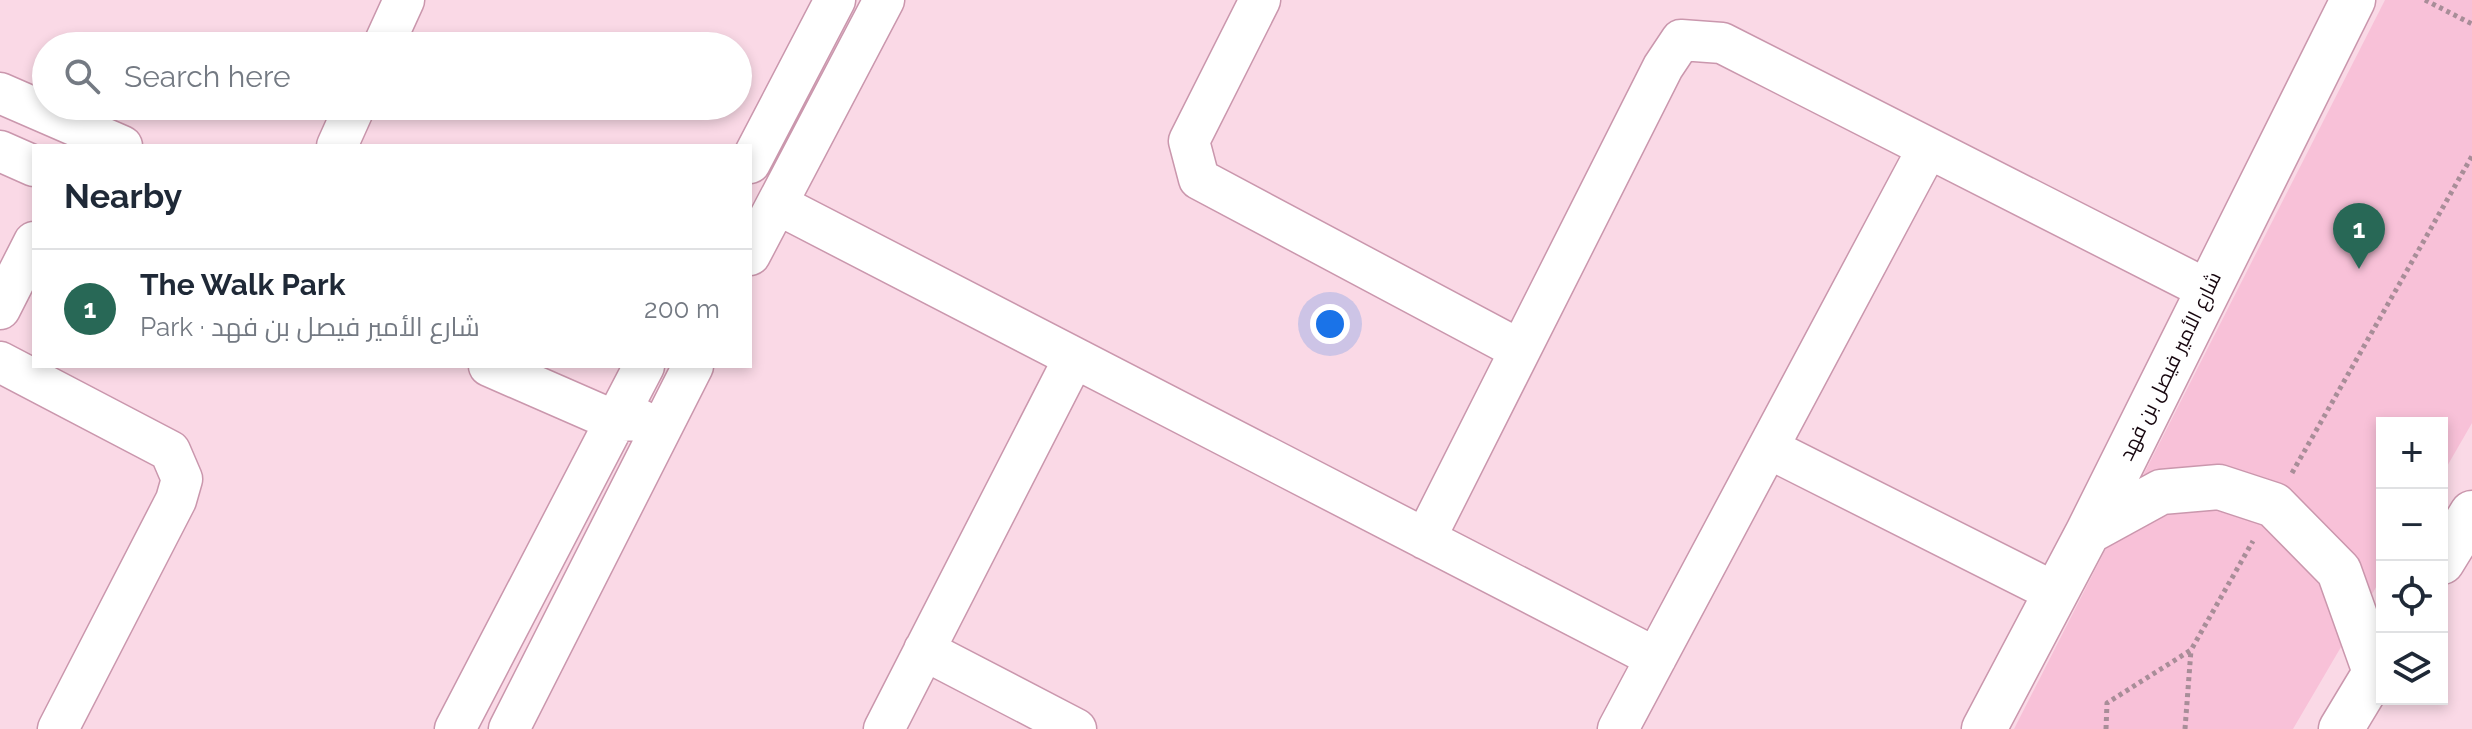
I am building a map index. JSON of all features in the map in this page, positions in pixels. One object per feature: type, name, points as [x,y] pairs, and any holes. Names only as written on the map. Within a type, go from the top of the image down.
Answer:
[{"type":"main road","name":"شارع الأمير فيصل بن فهد","points":[[1984,729],[2088,532],[2353,0]]},
{"type":"main road","points":[[2088,532],[2161,492],[2219,487],[2274,505],[2339,571],[2376,659]]},
{"type":"main road","points":[[2443,561],[2472,513]]},
{"type":"main road","points":[[2341,729],[2376,671]]},
{"type":"street","points":[[389,32],[404,0]]},
{"type":"street","points":[[752,159],[835,0]]},
{"type":"street","points":[[752,251],[884,0]]},
{"type":"street","points":[[1260,0],[1189,141],[1199,179],[1520,350]]},
{"type":"street","points":[[1425,539],[1663,67],[1681,40],[1722,43],[2208,290]]},
{"type":"street","points":[[0,93],[32,107]]},
{"type":"street","points":[[62,120],[117,144]]},
{"type":"street","points":[[338,144],[349,120]]},
{"type":"street","points":[[1618,729],[1928,148]]},
{"type":"street","points":[[0,151],[32,165]]},
{"type":"street","points":[[777,204],[1656,658]]},
{"type":"street","points":[[0,309],[32,246]]},
{"type":"street","points":[[884,729],[1074,358]]},
{"type":"street","points":[[0,362],[170,451],[182,479],[176,500],[58,729]]},
{"type":"street","points":[[494,368],[615,421],[666,418]]},
{"type":"street","points":[[509,729],[692,368]]},
{"type":"street","points":[[455,729],[615,421],[635,369]]},
{"type":"street","points":[[635,369],[666,418]]},
{"type":"street","points":[[1768,448],[2056,593]]},
{"type":"street","points":[[924,650],[1076,729]]},
{"type":"path","points":[[2425,0],[2472,24]]},
{"type":"path","points":[[2292,474],[2472,156]]},
{"type":"path","points":[[2185,729],[2191,650],[2256,536]]},
{"type":"path","points":[[2106,729],[2107,703],[2191,650]]},
{"type":"shaded area","points":[[2385,0],[2472,0],[2472,423],[2448,465],[2448,417],[2376,417],[2376,587],[2293,729],[2014,729]]},
{"type":"place","name":"The Walk Park","points":[[2359,269]]}]
